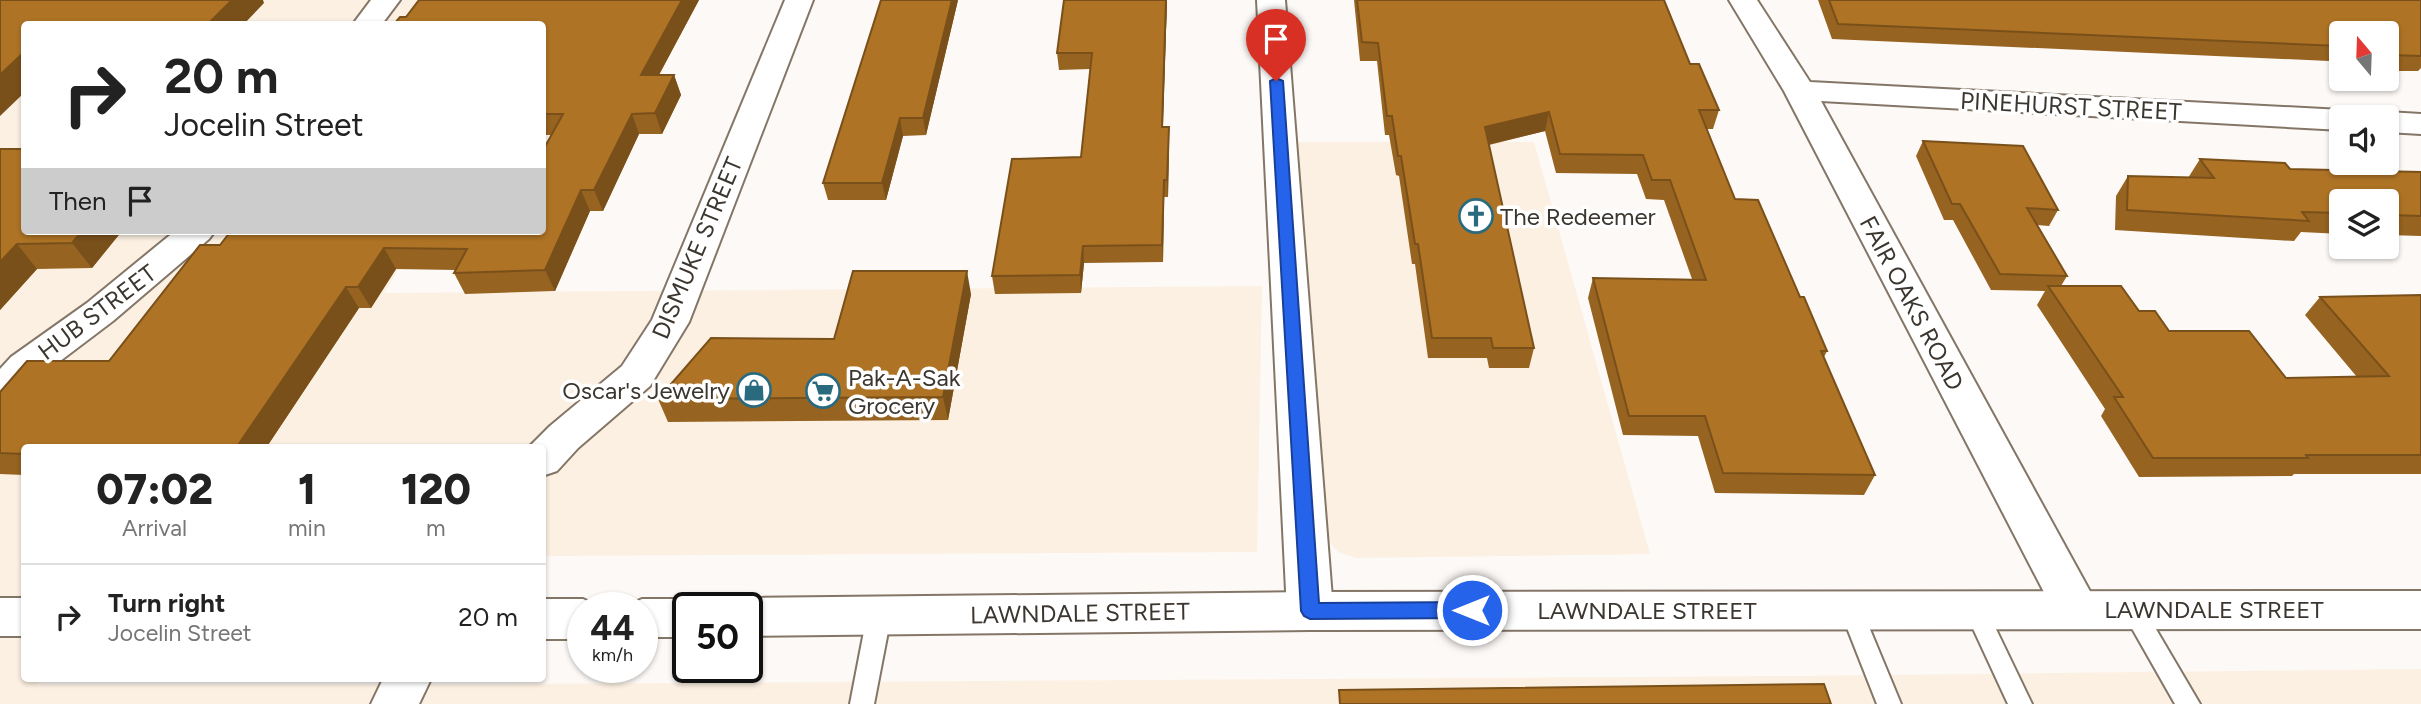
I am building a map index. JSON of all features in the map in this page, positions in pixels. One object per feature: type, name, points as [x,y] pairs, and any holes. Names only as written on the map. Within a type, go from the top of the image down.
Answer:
[{"type":"street","points":[[369,21],[386,0]]},
{"type":"street","name":"DISMUKE STREET","points":[[546,456],[564,437],[636,376],[670,322],[799,0]]},
{"type":"street","points":[[1271,0],[1310,611]]},
{"type":"street","name":"FAIR OAKS ROAD","points":[[1743,0],[1800,91],[2076,609]]},
{"type":"street","name":"PINEHURST STREET","points":[[1800,91],[2329,119]]},
{"type":"street","points":[[2399,123],[2421,124]]},
{"type":"street","name":"HUB STREET","points":[[0,395],[25,366],[100,312],[192,235]]},
{"type":"street","name":"LAWNDALE STREET","points":[[763,617],[1310,611],[2421,610]]},
{"type":"street","points":[[0,617],[21,617]]},
{"type":"street","points":[[546,619],[567,619]]},
{"type":"street","points":[[395,704],[406,682]]},
{"type":"lane","points":[[1975,609],[2020,704]]},
{"type":"lane","points":[[2132,609],[2188,704]]},
{"type":"lane","points":[[1851,610],[1889,704]]},
{"type":"lane","points":[[862,704],[879,615]]},
{"type":"shaded area","points":[[0,0],[568,0],[545,21],[21,21],[21,235],[420,235],[384,293],[1262,286],[1257,552],[546,556],[546,444],[21,444],[21,682],[763,683],[2421,669],[2421,704],[0,704]]},
{"type":"shaded area","points":[[1296,142],[1534,142],[1650,554],[1356,558],[1338,552],[1328,540],[1322,522]]},
{"type":"building","points":[[0,0],[232,0],[211,21],[21,21],[21,55],[0,75]]},
{"type":"building","points":[[419,0],[682,0],[641,75],[674,75],[655,113],[632,114],[594,190],[581,190],[545,270],[454,273],[467,249],[384,248],[358,287],[346,287],[239,444],[21,444],[21,454],[0,453],[0,392],[27,361],[109,361],[200,245],[220,245],[228,235],[546,235],[546,145],[563,114],[546,114],[546,21],[397,21],[400,17],[406,17]]},
{"type":"building","points":[[881,0],[952,0],[923,118],[900,118],[882,183],[823,183]]},
{"type":"building","points":[[1064,0],[1166,0],[1162,127],[1169,127],[1162,245],[1083,246],[1080,275],[992,276],[1012,159],[1081,157],[1092,53],[1057,53]]},
{"type":"building","points":[[1357,0],[1664,0],[1690,64],[1699,64],[1719,110],[1699,110],[1735,199],[1758,200],[1800,297],[1804,297],[1827,351],[1821,351],[1875,475],[1723,473],[1705,416],[1629,416],[1593,278],[1706,280],[1670,180],[1652,180],[1643,155],[1560,154],[1549,112],[1485,127],[1534,348],[1493,348],[1491,338],[1432,338],[1401,156],[1398,156],[1392,116],[1387,116],[1378,43],[1362,42]]},
{"type":"building","points":[[1829,0],[2421,0],[2421,56],[2399,55],[2399,21],[2329,21],[2329,46],[1838,24]]},
{"type":"building","points":[[1923,141],[2023,146],[2058,210],[2027,208],[2067,276],[2000,274],[1960,204],[1952,204]]},
{"type":"building","points":[[0,149],[21,149],[21,235],[79,235],[72,243],[17,244],[0,262]]},
{"type":"building","points":[[2200,159],[2285,163],[2290,169],[2329,170],[2329,175],[2399,175],[2399,171],[2421,172],[2421,216],[2399,215],[2399,189],[2329,189],[2329,213],[2302,212],[2309,221],[2127,210],[2128,176],[2214,178]]},
{"type":"building","points":[[853,271],[967,271],[943,397],[658,399],[711,338],[834,339]]},
{"type":"building","points":[[2048,286],[2121,286],[2139,311],[2155,311],[2169,331],[2249,331],[2286,378],[2389,376],[2320,297],[2421,295],[2421,455],[2153,458],[2114,397],[2123,397]]},
{"type":"building","points":[[1824,684],[1831,704],[1340,704],[1339,690]]},
{"type":"place","name":"The Redeemer","points":[[1476,216]]},
{"type":"place","name":"Oscar's Jewelry","points":[[754,390]]},
{"type":"place","name":"Pak-A-Sak Grocery","points":[[823,391]]},
{"type":"route","points":[[1276,81],[1310,611],[1472,610]]}]
